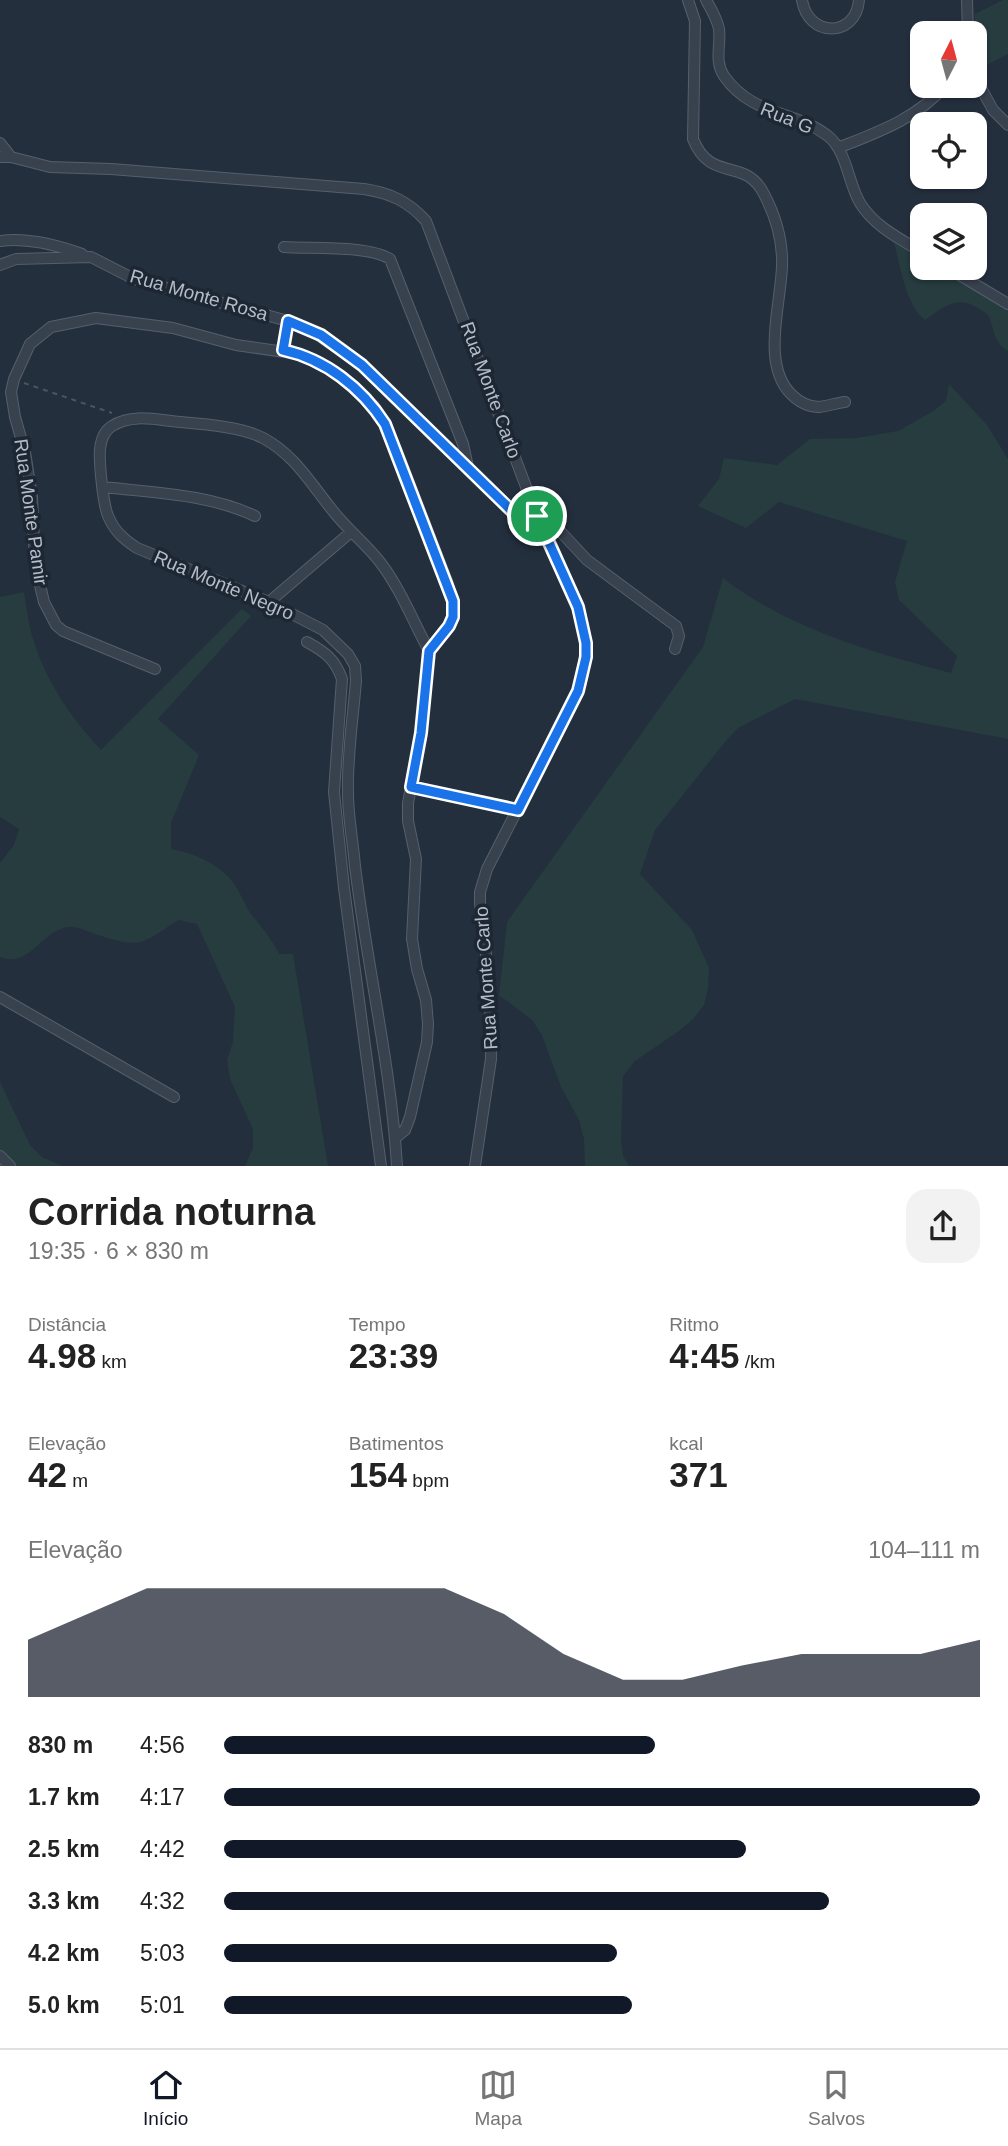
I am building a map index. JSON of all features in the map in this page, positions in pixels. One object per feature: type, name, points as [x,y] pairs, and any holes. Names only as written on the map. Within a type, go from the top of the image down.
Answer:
[{"type":"street","points":[[688,0],[695,21],[693,139],[708,163],[756,180],[777,224],[782,265],[774,350],[777,372],[786,389],[800,403],[818,407],[845,402]]},
{"type":"street","name":"Rua G","points":[[706,0],[717,23],[720,69],[737,92],[760,108],[805,122],[834,141],[864,210],[886,230],[910,245]]},
{"type":"street","points":[[802,0],[804,11],[811,22],[822,28],[835,29],[847,24],[855,15],[859,0]]},
{"type":"street","points":[[967,0],[968,21]]},
{"type":"street","points":[[838,148],[912,115],[935,98]]},
{"type":"street","points":[[986,98],[993,110],[1008,125]]},
{"type":"street","name":"Rua Monte Carlo","points":[[0,143],[5,157],[50,167],[125,170],[384,192],[402,200],[426,221],[537,516],[578,607],[586,643],[586,657],[578,691],[487,869],[480,892],[490,989],[491,1059],[475,1166]]},
{"type":"street","points":[[0,241],[20,240],[62,247],[91,257]]},
{"type":"street","points":[[284,247],[365,251],[390,259],[463,444],[468,468]]},
{"type":"street","name":"Rua Monte Rosa","points":[[0,265],[16,259],[91,257],[135,279],[288,321],[321,335],[362,365],[520,518],[528,521],[537,516]]},
{"type":"street","points":[[968,280],[1008,304]]},
{"type":"street","name":"Rua Monte Pamir","points":[[155,669],[63,631],[50,616],[44,602],[35,564],[32,497],[25,452],[11,392],[13,379],[30,344],[51,327],[96,318],[173,328],[255,348],[283,350],[299,354],[333,371],[361,393],[374,406],[385,424],[453,601],[453,617],[449,626],[429,651]]},
{"type":"street","points":[[283,350],[288,321]]},
{"type":"street","points":[[129,419],[185,422],[249,432],[262,437],[292,458],[388,574],[429,651],[423,722],[408,813],[416,859],[412,939],[426,1000],[427,1041],[410,1117],[405,1130],[395,1138]]},
{"type":"street","name":"Rua Monte Negro","points":[[129,419],[108,428],[100,451],[107,515],[122,538],[137,548],[270,602],[323,631],[344,649],[355,666],[349,803],[363,932],[397,1166]]},
{"type":"street","points":[[104,486],[212,500],[255,516]]},
{"type":"street","points":[[537,516],[546,516],[587,560],[676,626],[679,631],[675,649]]},
{"type":"street","points":[[270,602],[351,532]]},
{"type":"street","points":[[307,642],[327,653],[337,664],[342,679],[334,792],[381,1166]]},
{"type":"street","points":[[0,997],[174,1097]]},
{"type":"street","points":[[0,1156],[10,1166]]},
{"type":"lane","points":[[411,787],[518,810]]},
{"type":"path","points":[[13,379],[129,419]]},
{"type":"green space","points":[[1008,0],[1008,54],[987,65],[987,21],[975,21],[975,14]]},
{"type":"green space","points":[[894,243],[910,252],[910,280],[961,280],[1008,305],[1008,351],[997,341],[988,316],[970,304],[950,304],[925,320],[908,295]]},
{"type":"green space","points":[[949,384],[987,425],[1008,459],[1008,739],[795,699],[738,728],[655,830],[640,874],[692,930],[709,968],[704,1005],[679,1031],[635,1061],[623,1076],[621,1139],[623,1156],[629,1166],[585,1166],[584,1139],[579,1120],[561,1087],[542,1035],[532,1020],[499,995],[507,922],[703,647],[723,578],[748,596],[803,625],[861,647],[951,673],[957,656],[899,600],[895,582],[907,541],[779,502],[746,528],[698,506],[719,479],[724,458],[777,465],[810,439],[857,438],[898,431],[946,401]]},
{"type":"green space","points":[[24,592],[33,639],[47,674],[71,714],[101,750],[242,609],[251,616],[158,719],[199,755],[171,823],[171,849],[204,860],[226,874],[279,954],[293,954],[328,1166],[245,1166],[253,1148],[253,1129],[230,1079],[227,1060],[233,1042],[235,1007],[197,924],[178,920],[148,939],[133,943],[72,927],[53,933],[20,958],[0,957],[0,863],[14,845],[19,829],[0,817],[0,597]]},
{"type":"green space","points":[[0,1082],[30,1145],[42,1157],[62,1166],[0,1166]]},
{"type":"route","points":[[288,321],[321,335],[362,365],[516,515],[528,521],[537,516],[582,621],[586,657],[578,691],[518,810],[411,787],[424,712],[429,651],[449,626],[453,617],[453,601],[385,424],[374,406],[333,371],[299,354],[283,350],[288,321]]}]
